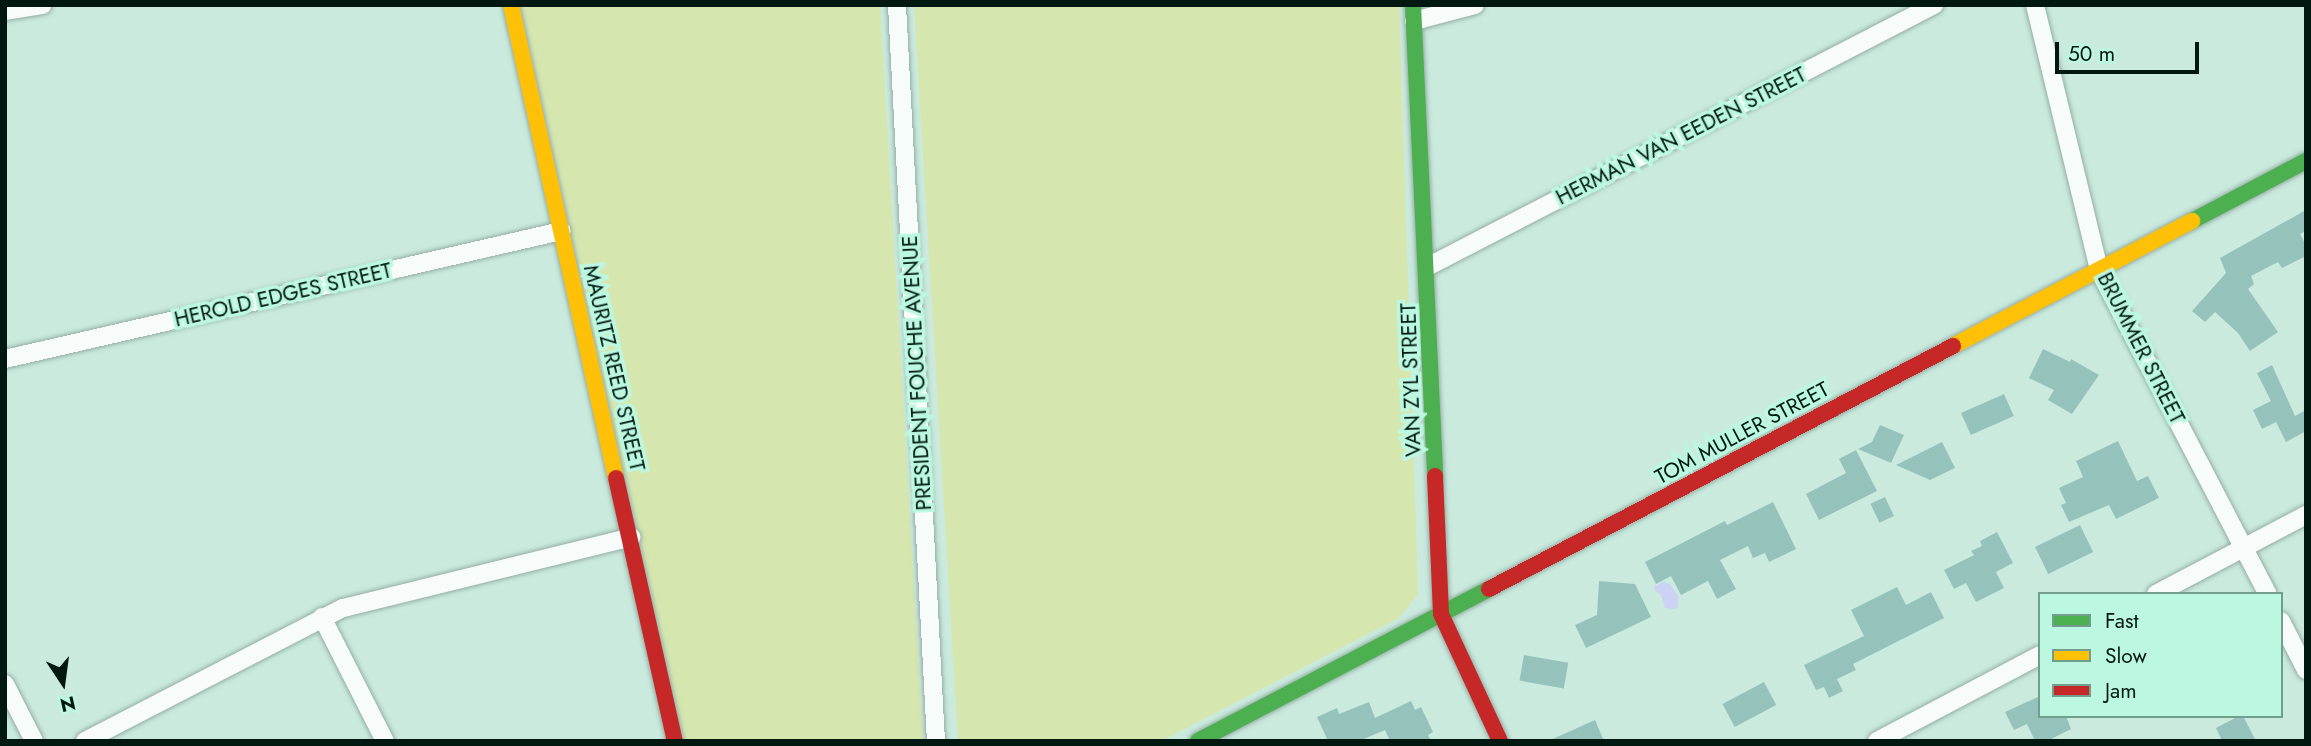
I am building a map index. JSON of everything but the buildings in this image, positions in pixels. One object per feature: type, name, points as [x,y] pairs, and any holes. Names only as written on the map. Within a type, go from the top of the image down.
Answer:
[{"type":"street","points":[[5,11],[43,5]]},
{"type":"street","name":"MAURITZ REED STREET","points":[[511,5],[675,741]]},
{"type":"street","name":"PRESIDENT FOUCHE AVENUE","points":[[897,5],[936,741]]},
{"type":"street","points":[[1414,13],[1475,5]]},
{"type":"street","name":"HERMAN VAN EEDEN STREET","points":[[1427,267],[1934,5]]},
{"type":"street","name":"BRUMMER STREET","points":[[2035,5],[2099,270],[2267,592]]},
{"type":"street","name":"VAN ZYL STREET","points":[[1414,13],[1441,614],[1500,741]]},
{"type":"street","name":"TOM MULLER STREET","points":[[1198,741],[2306,161]]},
{"type":"street","name":"HEROLD EDGES STREET","points":[[5,359],[561,231]]},
{"type":"street","points":[[2160,592],[2306,515]]},
{"type":"street","points":[[85,741],[322,617],[368,600],[631,537]]},
{"type":"street","points":[[322,617],[385,741]]},
{"type":"street","points":[[2283,625],[2306,670]]},
{"type":"street","points":[[1877,741],[2038,656]]},
{"type":"street","points":[[5,684],[34,741]]},
{"type":"green space","points":[[521,5],[880,5],[923,741],[684,741]]},
{"type":"green space","points":[[914,5],[1399,5],[1418,594],[1399,618],[1161,741],[958,741]]},
{"type":"water","points":[[1664,582],[1670,584],[1678,596],[1678,607],[1674,609],[1665,608],[1661,595],[1655,591],[1654,586]]},
{"type":"traffic: fast","points":[[1413,5],[1435,476]]},
{"type":"traffic: fast","points":[[2192,221],[2306,161]]},
{"type":"traffic: fast","points":[[1198,741],[1489,589]]},
{"type":"traffic: slow","points":[[511,5],[616,478]]},
{"type":"traffic: slow","points":[[1953,346],[2192,221]]},
{"type":"traffic: jam","points":[[1489,589],[1953,346]]},
{"type":"traffic: jam","points":[[1435,476],[1441,614],[1500,741]]},
{"type":"traffic: jam","points":[[616,478],[675,741]]}]
